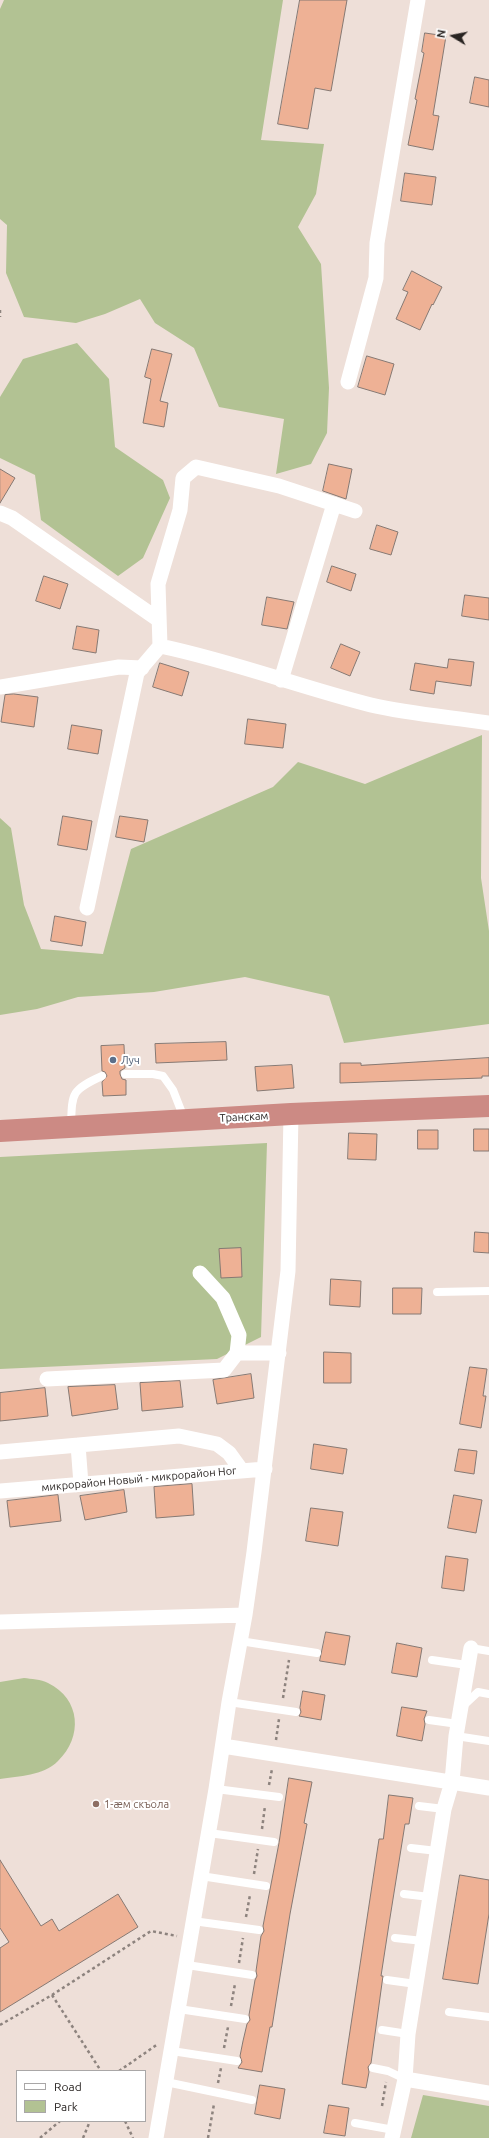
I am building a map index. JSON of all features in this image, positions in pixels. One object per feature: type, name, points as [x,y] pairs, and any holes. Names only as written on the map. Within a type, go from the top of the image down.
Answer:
[{"type":"highway","name":"Транскам","points":[[0,1131],[291,1114],[489,1106]]},
{"type":"street","points":[[348,382],[376,278],[377,243],[418,0]]},
{"type":"street","points":[[87,908],[137,673],[160,646],[158,584],[180,510],[183,478],[196,468],[279,486],[355,511]]},
{"type":"street","points":[[281,680],[334,504]]},
{"type":"street","points":[[0,513],[12,518],[158,620]]},
{"type":"street","points":[[160,646],[207,655],[281,680],[373,705],[489,723]]},
{"type":"street","points":[[0,687],[118,667],[142,668]]},
{"type":"street","points":[[156,2138],[245,1615],[288,1271],[291,1114]]},
{"type":"street","points":[[47,1379],[224,1370],[237,1353],[239,1335],[223,1298],[200,1272]]},
{"type":"street","points":[[237,1353],[278,1353]]},
{"type":"street","name":"микрорайон Новый - микрорайон Ног","points":[[0,1452],[180,1436],[216,1444],[229,1453],[242,1471]]},
{"type":"street","points":[[78,1445],[81,1484]]},
{"type":"street","points":[[242,1471],[264,1469]]},
{"type":"street","name":"микрорайон Новый - микрорайон Ног","points":[[0,1491],[242,1471]]},
{"type":"street","points":[[0,1622],[245,1615]]},
{"type":"street","points":[[393,2134],[405,2079],[408,2034],[444,1809],[452,1782],[457,1730],[470,1648]]},
{"type":"street","points":[[223,1746],[428,1780],[489,1788]]},
{"type":"street","points":[[405,2079],[489,2093]]},
{"type":"lane","points":[[125,1074],[152,1074],[163,1076],[173,1090],[185,1120]]},
{"type":"lane","points":[[71,1127],[72,1100],[80,1086],[102,1076]]},
{"type":"lane","points":[[437,1292],[489,1291]]},
{"type":"lane","points":[[240,1641],[317,1653]]},
{"type":"lane","points":[[470,1648],[489,1651]]},
{"type":"lane","points":[[432,1660],[467,1665]]},
{"type":"lane","points":[[460,1708],[478,1692],[489,1694]]},
{"type":"lane","points":[[229,1702],[296,1712]]},
{"type":"lane","points":[[429,1720],[489,1741]]},
{"type":"lane","points":[[216,1789],[279,1797]]},
{"type":"lane","points":[[419,1806],[444,1809]]},
{"type":"lane","points":[[208,1833],[274,1842]]},
{"type":"lane","points":[[411,1848],[438,1851]]},
{"type":"lane","points":[[201,1876],[266,1886]]},
{"type":"lane","points":[[404,1894],[430,1897]]},
{"type":"lane","points":[[194,1921],[258,1930]]},
{"type":"lane","points":[[395,1938],[423,1941]]},
{"type":"lane","points":[[186,1965],[252,1975]]},
{"type":"lane","points":[[387,1980],[416,1984]]},
{"type":"lane","points":[[179,2009],[245,2019]]},
{"type":"lane","points":[[449,2012],[489,2017]]},
{"type":"lane","points":[[382,2030],[408,2034]]},
{"type":"lane","points":[[172,2051],[237,2061]]},
{"type":"lane","points":[[373,2068],[388,2071],[405,2079]]},
{"type":"lane","points":[[166,2082],[252,2100]]},
{"type":"lane","points":[[355,2123],[393,2134]]},
{"type":"path","points":[[0,310],[0,317]]},
{"type":"path","points":[[0,2025],[52,1994],[150,1931],[191,1939]]},
{"type":"path","points":[[52,1994],[100,2070]]},
{"type":"path","points":[[120,2070],[175,2032]]},
{"type":"path","points":[[40,2138],[59,2122]]},
{"type":"path","points":[[83,2138],[90,2122]]},
{"type":"path","points":[[125,2122],[133,2138]]},
{"type":"green space","points":[[4,0],[283,0],[261,140],[324,144],[316,194],[298,227],[321,264],[329,388],[327,433],[311,464],[276,474],[284,419],[219,407],[194,348],[155,323],[140,299],[105,314],[76,323],[24,317],[6,273],[7,225],[0,219],[0,9]]},
{"type":"green space","points":[[77,343],[109,379],[115,447],[163,480],[170,498],[143,558],[118,576],[41,520],[35,475],[0,458],[0,397],[23,359]]},
{"type":"green space","points":[[482,735],[481,878],[489,931],[489,1024],[344,1043],[329,996],[245,977],[154,992],[78,997],[37,1009],[0,1015],[0,818],[11,828],[24,905],[41,949],[103,954],[131,849],[273,787],[298,762],[365,784]]},
{"type":"green space","points":[[267,1143],[261,1337],[217,1359],[0,1369],[0,1157]]},
{"type":"green space","points":[[24,1678],[45,1682],[59,1690],[67,1699],[72,1708],[75,1719],[75,1730],[72,1741],[66,1751],[52,1766],[45,1770],[30,1774],[0,1779],[0,1682]]},
{"type":"green space","points":[[423,2095],[489,2106],[489,2138],[411,2138]]},
{"type":"building","points":[[300,0],[347,0],[331,91],[315,88],[308,129],[278,124]]},
{"type":"building","points":[[425,33],[446,36],[433,115],[439,116],[433,150],[408,145],[417,100],[415,99],[424,53],[422,52]]},
{"type":"building","points":[[475,77],[489,80],[489,107],[470,103]]},
{"type":"building","points":[[405,173],[436,177],[432,205],[401,201]]},
{"type":"building","points":[[412,271],[442,287],[420,330],[396,319],[408,292],[403,290]]},
{"type":"building","points":[[152,349],[172,354],[160,401],[168,403],[164,427],[143,423],[151,379],[145,377]]},
{"type":"building","points":[[367,356],[394,364],[385,395],[358,387]]},
{"type":"building","points":[[329,464],[352,469],[346,499],[323,491]]},
{"type":"building","points":[[0,469],[15,478],[0,503]]},
{"type":"building","points":[[377,525],[398,532],[391,555],[370,549]]},
{"type":"building","points":[[332,566],[356,574],[351,591],[327,582]]},
{"type":"building","points":[[44,576],[68,584],[60,609],[36,601]]},
{"type":"building","points":[[465,595],[489,598],[489,620],[462,616]]},
{"type":"building","points":[[267,597],[294,602],[287,629],[262,625]]},
{"type":"building","points":[[77,626],[99,630],[96,653],[73,649]]},
{"type":"building","points":[[341,644],[360,652],[350,676],[331,668]]},
{"type":"building","points":[[449,659],[474,662],[471,686],[436,681],[434,694],[410,690],[415,663],[447,668]]},
{"type":"building","points":[[160,663],[189,672],[182,696],[153,687]]},
{"type":"building","points":[[14,694],[38,697],[34,727],[1,722],[5,695]]},
{"type":"building","points":[[248,719],[286,724],[283,748],[245,744]]},
{"type":"building","points":[[72,725],[102,730],[98,754],[68,749]]},
{"type":"building","points":[[63,816],[92,821],[87,850],[58,845]]},
{"type":"building","points":[[120,816],[148,820],[144,842],[116,837]]},
{"type":"building","points":[[55,916],[86,922],[82,946],[51,941]]},
{"type":"building","points":[[226,1042],[227,1060],[156,1063],[155,1044]]},
{"type":"building","points":[[124,1045],[125,1068],[120,1071],[120,1074],[122,1079],[126,1080],[126,1095],[103,1096],[102,1082],[107,1076],[105,1072],[102,1071],[101,1046]]},
{"type":"building","points":[[489,1058],[489,1076],[482,1076],[482,1078],[340,1083],[340,1063],[361,1063],[361,1065]]},
{"type":"building","points":[[292,1065],[294,1088],[257,1091],[255,1067]]},
{"type":"building","points":[[474,1129],[489,1129],[489,1151],[474,1151]]},
{"type":"building","points":[[418,1130],[438,1130],[438,1149],[418,1149]]},
{"type":"building","points":[[349,1133],[377,1134],[376,1160],[348,1159]]},
{"type":"building","points":[[475,1232],[489,1233],[489,1253],[474,1252]]},
{"type":"building","points":[[241,1248],[242,1277],[221,1278],[219,1249]]},
{"type":"building","points":[[331,1279],[361,1281],[360,1307],[330,1305]]},
{"type":"building","points":[[393,1288],[422,1288],[421,1314],[393,1314]]},
{"type":"building","points":[[324,1352],[351,1353],[351,1383],[324,1383]]},
{"type":"building","points":[[470,1367],[487,1369],[483,1396],[486,1396],[481,1428],[460,1424]]},
{"type":"building","points":[[251,1374],[254,1398],[217,1404],[213,1380]]},
{"type":"building","points":[[180,1381],[183,1407],[142,1411],[140,1383]]},
{"type":"building","points":[[115,1385],[118,1409],[72,1416],[68,1387]]},
{"type":"building","points":[[45,1388],[48,1416],[0,1421],[0,1393]]},
{"type":"building","points":[[314,1444],[347,1449],[343,1474],[311,1469]]},
{"type":"building","points":[[459,1449],[477,1451],[474,1474],[455,1471]]},
{"type":"building","points":[[192,1484],[194,1515],[156,1518],[154,1487]]},
{"type":"building","points":[[124,1490],[127,1512],[85,1520],[80,1496]]},
{"type":"building","points":[[58,1495],[61,1521],[10,1527],[7,1501]]},
{"type":"building","points":[[454,1495],[482,1500],[476,1533],[448,1528]]},
{"type":"building","points":[[311,1508],[343,1512],[338,1546],[306,1541]]},
{"type":"building","points":[[446,1556],[468,1559],[464,1591],[442,1588]]},
{"type":"building","points":[[326,1632],[350,1636],[345,1665],[320,1661]]},
{"type":"building","points":[[397,1643],[422,1648],[417,1677],[392,1673]]},
{"type":"building","points":[[303,1691],[325,1695],[321,1720],[299,1716],[301,1712],[300,1708]]},
{"type":"building","points":[[402,1707],[427,1711],[424,1719],[425,1724],[422,1741],[397,1736]]},
{"type":"building","points":[[289,1778],[312,1782],[304,1823],[307,1824],[290,1914],[272,2027],[270,2027],[262,2072],[238,2068],[242,2062],[240,2056],[247,2024],[250,2020],[249,2015],[257,1976],[256,1971],[261,1936],[264,1931],[263,1926],[279,1843]]},
{"type":"building","points":[[389,1795],[413,1798],[409,1824],[405,1824],[381,1976],[383,1976],[366,2088],[342,2084],[379,1839],[383,1839]]},
{"type":"building","points":[[0,1860],[41,1926],[52,1919],[59,1931],[118,1894],[138,1927],[0,2012],[0,1948],[9,1942],[0,1928]]},
{"type":"building","points":[[460,1875],[489,1880],[489,1914],[478,1984],[443,1979]]},
{"type":"building","points":[[260,2085],[285,2089],[280,2119],[255,2114]]},
{"type":"building","points":[[329,2105],[349,2108],[345,2136],[324,2133]]},
{"type":"place","name":"Луч","points":[[113,1060]]},
{"type":"place","name":"1-æм скъола","points":[[96,1804]]}]
